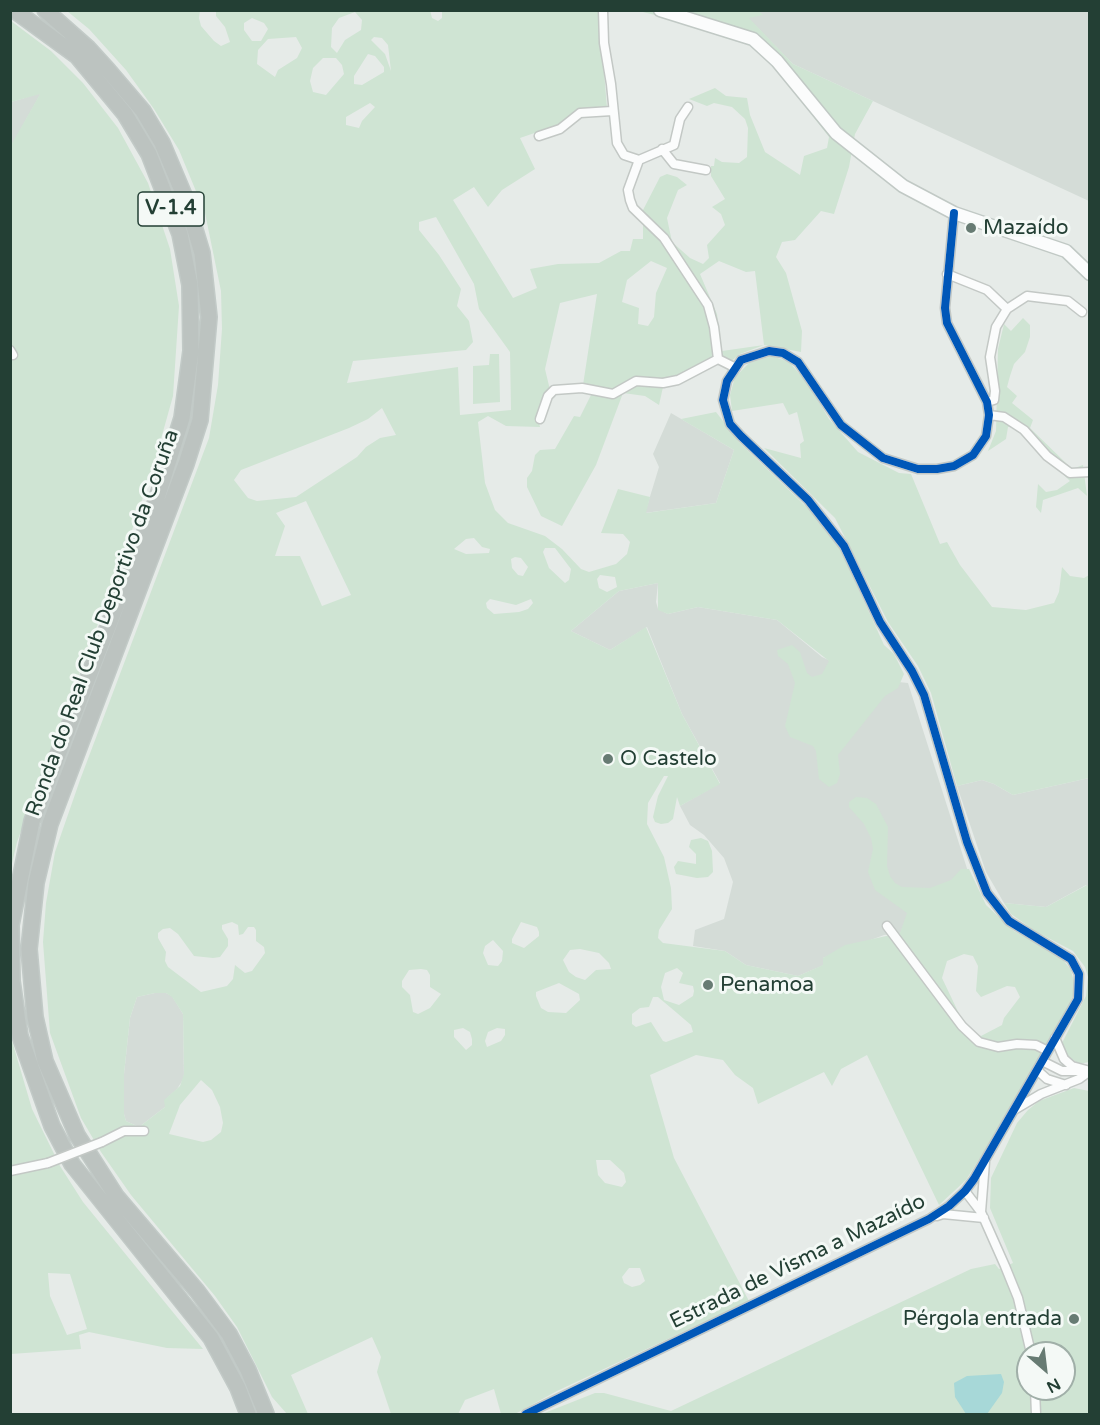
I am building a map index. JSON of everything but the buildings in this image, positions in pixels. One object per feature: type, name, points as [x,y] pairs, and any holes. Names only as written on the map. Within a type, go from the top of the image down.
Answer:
[{"type":"highway","name":"Ronda do Real Club Deportivo da Coruña","points":[[14,10],[76,56],[125,114],[149,154],[180,234],[190,285],[191,351],[182,418],[152,514],[32,821],[11,925],[12,981],[20,1036],[52,1126],[72,1164],[211,1338],[238,1388],[248,1414]]},
{"type":"highway","name":"Ronda do Real Club Deportivo da Coruña","points":[[45,10],[88,48],[108,70],[143,111],[162,143],[186,200],[202,253],[209,317],[200,420],[186,464],[48,834],[36,883],[29,950],[35,1017],[45,1061],[76,1135],[116,1196],[197,1291],[229,1334],[248,1370],[266,1414]]},
{"type":"street","points":[[603,10],[604,43],[611,84],[616,143],[624,155],[639,160],[674,145],[680,119],[688,107]]},
{"type":"street","points":[[660,10],[753,39],[777,61],[836,133],[903,186],[954,213],[1066,251],[1078,260],[1089,274]]},
{"type":"street","points":[[539,136],[560,129],[580,113],[612,111]]},
{"type":"street","points":[[662,149],[674,164],[706,170]]},
{"type":"street","points":[[639,160],[628,190],[633,208],[664,238],[708,305],[714,327],[718,359]]},
{"type":"street","points":[[718,359],[734,368],[754,354],[769,351],[783,352],[798,362],[851,435],[883,458],[918,469],[937,470],[954,466],[973,455],[986,436],[989,415],[987,402],[951,336],[947,323],[945,308],[947,274],[954,213]]},
{"type":"street","points":[[947,274],[987,290],[1006,309]]},
{"type":"street","points":[[987,402],[994,399],[990,357],[996,327],[1006,309],[1027,297],[1035,297],[1068,301],[1082,312]]},
{"type":"street","points":[[540,419],[548,396],[554,390],[582,388],[613,394],[636,381],[663,383],[678,380],[718,359]]},
{"type":"street","name":"Estrada de Visma a Mazaído","points":[[526,1414],[929,1220],[965,1191],[1078,999],[1077,968],[1066,955],[1009,921],[987,893],[967,842],[918,682],[880,622],[854,565],[834,529],[808,500],[752,448],[730,424],[725,410],[723,392],[734,368]]},
{"type":"street","points":[[989,415],[1004,417],[1024,430],[1047,456],[1070,473],[1089,472]]},
{"type":"street","points":[[887,926],[962,1026],[979,1042],[998,1047],[1017,1044],[1036,1046],[1048,1051]]},
{"type":"street","points":[[1055,1038],[1064,1059],[1072,1066],[1089,1071]]},
{"type":"street","points":[[1042,1061],[1062,1071],[1074,1073],[1089,1071]]},
{"type":"street","points":[[1037,1070],[1047,1078],[1066,1085]]},
{"type":"street","points":[[1011,1112],[1041,1094],[1066,1085],[1089,1071]]},
{"type":"street","points":[[10,1171],[48,1162],[102,1142],[124,1131],[144,1131]]},
{"type":"street","points":[[983,1215],[985,1160]]},
{"type":"street","points":[[965,1191],[983,1215],[1018,1298],[1028,1341]]},
{"type":"street","points":[[929,1220],[943,1214],[983,1215]]},
{"type":"shaded area","points":[[746,11],[1089,11],[1089,201],[793,64],[748,18]]},
{"type":"shaded area","points":[[41,93],[11,147],[11,102]]},
{"type":"shaded area","points":[[671,413],[734,450],[716,503],[645,513],[659,467],[653,454]]},
{"type":"shaded area","points":[[658,583],[656,602],[658,609],[668,614],[698,607],[777,620],[822,657],[870,679],[908,683],[970,878],[900,933],[884,935],[823,958],[824,965],[798,976],[746,965],[725,951],[693,946],[695,930],[724,919],[733,882],[724,858],[704,835],[690,825],[680,806],[720,783],[682,714],[647,627],[610,650],[571,631],[619,591]]},
{"type":"shaded area","points":[[1089,778],[1089,888],[1086,885],[1046,907],[1004,903],[986,872],[957,786],[982,780],[1013,795]]},
{"type":"shaded area","points":[[166,993],[172,996],[183,1014],[184,1078],[177,1089],[165,1100],[165,1107],[139,1127],[126,1121],[124,1114],[124,1074],[130,1018],[137,997]]},
{"type":"green space","points":[[430,10],[432,18],[438,21],[442,18],[442,11],[599,11],[607,108],[520,138],[535,169],[502,190],[488,207],[474,187],[453,200],[513,298],[537,288],[530,269],[558,264],[599,263],[621,251],[630,251],[633,239],[643,239],[643,210],[660,177],[667,174],[677,177],[687,185],[678,190],[667,218],[672,242],[690,258],[703,264],[709,258],[707,245],[725,225],[721,214],[712,207],[725,199],[711,176],[711,166],[714,166],[715,158],[722,162],[739,163],[747,157],[748,128],[745,119],[732,107],[714,103],[707,106],[689,99],[715,88],[726,96],[747,98],[750,115],[765,152],[800,175],[804,156],[827,148],[829,137],[772,64],[747,43],[722,32],[639,11],[759,11],[763,15],[749,18],[793,64],[873,101],[855,134],[849,167],[834,214],[821,211],[795,240],[782,242],[776,257],[786,273],[802,331],[801,352],[764,345],[740,354],[724,367],[718,363],[678,384],[663,387],[659,405],[645,396],[623,393],[596,465],[562,526],[541,516],[527,487],[527,478],[532,471],[535,455],[540,450],[555,449],[574,416],[580,417],[594,389],[583,385],[597,294],[560,303],[545,369],[550,390],[538,419],[540,427],[506,426],[488,416],[478,422],[485,483],[495,510],[508,523],[545,536],[562,549],[581,569],[589,572],[616,564],[627,554],[630,542],[623,534],[601,533],[618,489],[650,497],[646,513],[716,503],[734,450],[681,419],[716,412],[740,443],[822,522],[839,546],[884,645],[894,654],[904,674],[898,688],[885,696],[838,755],[840,774],[837,783],[829,787],[819,779],[816,751],[813,746],[790,737],[785,726],[795,683],[788,664],[778,656],[777,650],[792,645],[800,652],[807,673],[812,677],[822,674],[829,661],[777,620],[698,607],[668,614],[658,610],[658,583],[619,591],[571,631],[610,650],[646,627],[682,714],[720,784],[680,806],[677,797],[673,819],[668,823],[655,822],[653,817],[658,796],[668,776],[664,776],[648,803],[647,824],[664,857],[671,888],[672,909],[659,930],[658,938],[663,943],[725,951],[746,965],[798,976],[823,965],[823,958],[845,945],[900,933],[907,913],[875,890],[868,872],[873,849],[871,838],[864,824],[849,807],[849,802],[856,797],[867,798],[876,804],[888,827],[887,866],[895,883],[902,887],[930,888],[951,880],[961,869],[969,869],[986,905],[1014,931],[1060,956],[1071,970],[1075,986],[1065,1013],[985,1150],[966,1180],[939,1205],[867,1055],[841,1069],[832,1086],[824,1072],[758,1104],[753,1088],[735,1075],[723,1060],[696,1055],[650,1075],[674,1158],[749,1301],[557,1391],[515,1414],[501,1414],[494,1389],[465,1400],[458,1414],[391,1414],[377,1372],[381,1357],[372,1337],[291,1375],[308,1414],[287,1414],[272,1397],[237,1327],[215,1296],[131,1195],[101,1152],[81,1118],[50,1033],[43,942],[46,903],[55,852],[209,438],[218,385],[222,329],[221,291],[205,213],[179,150],[154,109],[126,70],[89,29],[67,11],[200,11],[201,26],[221,46],[230,42],[225,27],[216,16],[216,11]],"holes":[[[355,12],[362,20],[361,30],[345,40],[337,53],[331,47],[332,28],[339,18]],[[252,18],[264,23],[268,29],[261,41],[252,41],[244,30],[244,23]],[[296,37],[302,48],[297,58],[278,70],[275,77],[257,64],[258,50],[268,39]],[[374,37],[382,38],[388,45],[391,71],[385,54],[371,40]],[[368,54],[375,56],[384,67],[384,72],[362,85],[354,84],[354,76]],[[323,58],[336,58],[342,65],[344,74],[326,95],[313,92],[310,81],[313,68]],[[370,103],[375,107],[362,121],[359,128],[346,125],[346,117]],[[436,217],[474,284],[479,309],[510,352],[511,410],[460,415],[458,367],[347,383],[353,361],[466,350],[473,342],[469,321],[457,306],[461,289],[419,230],[419,222]],[[651,261],[667,268],[656,293],[654,317],[648,326],[638,324],[639,308],[622,302],[627,280]],[[719,261],[746,272],[755,271],[764,345],[722,351],[717,314],[700,274]],[[382,408],[396,435],[380,438],[366,447],[357,457],[296,497],[257,501],[248,498],[234,480],[241,470],[349,428],[368,419]],[[306,501],[351,595],[322,606],[300,556],[275,556],[285,526],[276,513]],[[474,538],[482,547],[490,549],[489,553],[466,554],[454,549],[466,539]],[[545,548],[555,548],[571,569],[569,580],[565,583],[549,568],[543,552]],[[521,558],[528,567],[523,576],[518,575],[512,568],[511,559]],[[600,575],[615,577],[617,587],[607,592],[599,588],[597,579]],[[490,599],[516,605],[531,599],[533,603],[528,609],[494,614],[487,608],[486,603]],[[232,922],[238,925],[239,935],[243,934],[248,927],[254,927],[256,941],[264,947],[265,953],[252,971],[245,973],[235,965],[233,979],[227,986],[201,992],[168,967],[165,961],[166,952],[158,938],[158,933],[170,928],[178,934],[194,956],[220,957],[228,946],[228,939],[222,925]],[[521,922],[537,927],[539,936],[524,948],[512,943]],[[493,940],[503,951],[502,961],[498,966],[488,965],[483,953],[485,946]],[[580,949],[599,953],[609,963],[611,969],[596,970],[585,980],[569,972],[563,960],[570,950]],[[964,954],[973,956],[978,966],[976,991],[981,997],[1007,986],[1015,987],[1020,997],[1004,1018],[1002,1025],[981,1036],[972,1032],[962,1020],[942,978],[947,961]],[[677,968],[683,973],[679,983],[693,986],[694,991],[693,996],[679,1005],[664,1000],[661,987],[665,973]],[[421,969],[427,970],[430,975],[430,987],[441,994],[430,1008],[418,1014],[413,1012],[410,995],[402,987],[402,981],[409,970]],[[559,983],[579,994],[580,1000],[566,1013],[548,1012],[541,1008],[536,992]],[[166,993],[172,997],[183,1014],[184,1074],[180,1086],[164,1100],[165,1107],[139,1127],[126,1121],[124,1074],[130,1018],[137,997]],[[653,997],[658,997],[691,1025],[693,1032],[666,1042],[651,1022],[636,1027],[632,1024],[632,1014],[640,1008],[649,1007]],[[463,1028],[470,1032],[472,1045],[466,1050],[454,1037],[454,1030]],[[497,1028],[505,1029],[505,1035],[501,1041],[487,1047],[485,1041],[488,1032]],[[201,1080],[212,1090],[220,1107],[223,1123],[221,1132],[211,1140],[203,1142],[169,1134],[180,1105]],[[596,1160],[610,1160],[624,1173],[626,1182],[622,1187],[605,1183],[598,1175]],[[629,1268],[640,1268],[645,1281],[632,1287],[624,1283],[622,1277]]]},
{"type":"green space","points":[[11,21],[51,51],[83,83],[118,128],[148,183],[170,249],[179,306],[173,396],[154,464],[126,548],[17,842],[10,872],[10,147],[40,94],[11,102]]},
{"type":"green space","points":[[1023,318],[1030,325],[1030,337],[1025,352],[1014,364],[1007,387],[1017,396],[1012,403],[1033,420],[1030,428],[1072,469],[1083,465],[1087,496],[1078,488],[1043,500],[1041,513],[1036,507],[1038,484],[1046,492],[1057,490],[1070,481],[1013,426],[1008,427],[1006,439],[988,451],[996,431],[998,349],[1004,324],[1011,331]]},
{"type":"green space","points":[[490,354],[499,354],[500,402],[473,404],[473,366],[489,365]]},
{"type":"green space","points":[[772,356],[789,362],[807,382],[829,419],[858,452],[899,473],[911,474],[940,544],[947,542],[960,565],[992,607],[1026,610],[1054,603],[1059,592],[1062,567],[1070,576],[1084,578],[1089,575],[1089,778],[1013,795],[982,780],[957,786],[931,693],[918,666],[888,622],[835,518],[764,448],[801,458],[800,444],[804,441],[797,412],[789,415],[783,403],[732,411],[730,395],[735,377],[749,363]]},
{"type":"green space","points":[[701,838],[708,841],[712,851],[713,872],[708,877],[697,878],[676,874],[674,867],[678,861],[696,864],[696,854],[689,847],[691,840]]},
{"type":"green space","points":[[1087,885],[1089,888],[1089,1062],[1079,1064],[1068,1056],[1061,1045],[1086,996],[1088,977],[1085,967],[1073,951],[1035,931],[1011,914],[1004,903],[1046,907]]},
{"type":"green space","points":[[10,1034],[32,1109],[60,1166],[83,1202],[203,1349],[167,1348],[89,1332],[79,1335],[81,1349],[11,1354]],"holes":[[[48,1273],[70,1274],[87,1329],[67,1335],[50,1296]]]},
{"type":"green space","points":[[1074,1088],[1089,1091],[1089,1414],[542,1414],[595,1393],[604,1393],[671,1411],[971,1269],[995,1264],[999,1269],[1013,1263],[990,1208],[991,1178],[1017,1123],[1039,1101]]},
{"type":"water","points":[[1001,1374],[1004,1382],[1002,1393],[987,1414],[966,1414],[955,1397],[954,1383],[967,1376]]},
{"type":"cycle path","points":[[526,1414],[929,1219],[949,1206],[974,1179],[1078,999],[1079,974],[1071,959],[1009,921],[987,893],[967,842],[924,695],[912,671],[880,622],[844,546],[808,500],[730,424],[723,400],[727,381],[741,360],[769,351],[783,353],[798,362],[841,425],[883,458],[918,469],[937,469],[954,466],[973,455],[986,436],[989,415],[987,402],[947,323],[945,308],[954,213]]},
{"type":"place","name":"Mazaído","points":[[971,228]]},
{"type":"place","name":"O Castelo","points":[[608,759]]},
{"type":"place","name":"Penamoa","points":[[708,985]]},
{"type":"place","name":"Pérgola entrada","points":[[1074,1319]]}]
